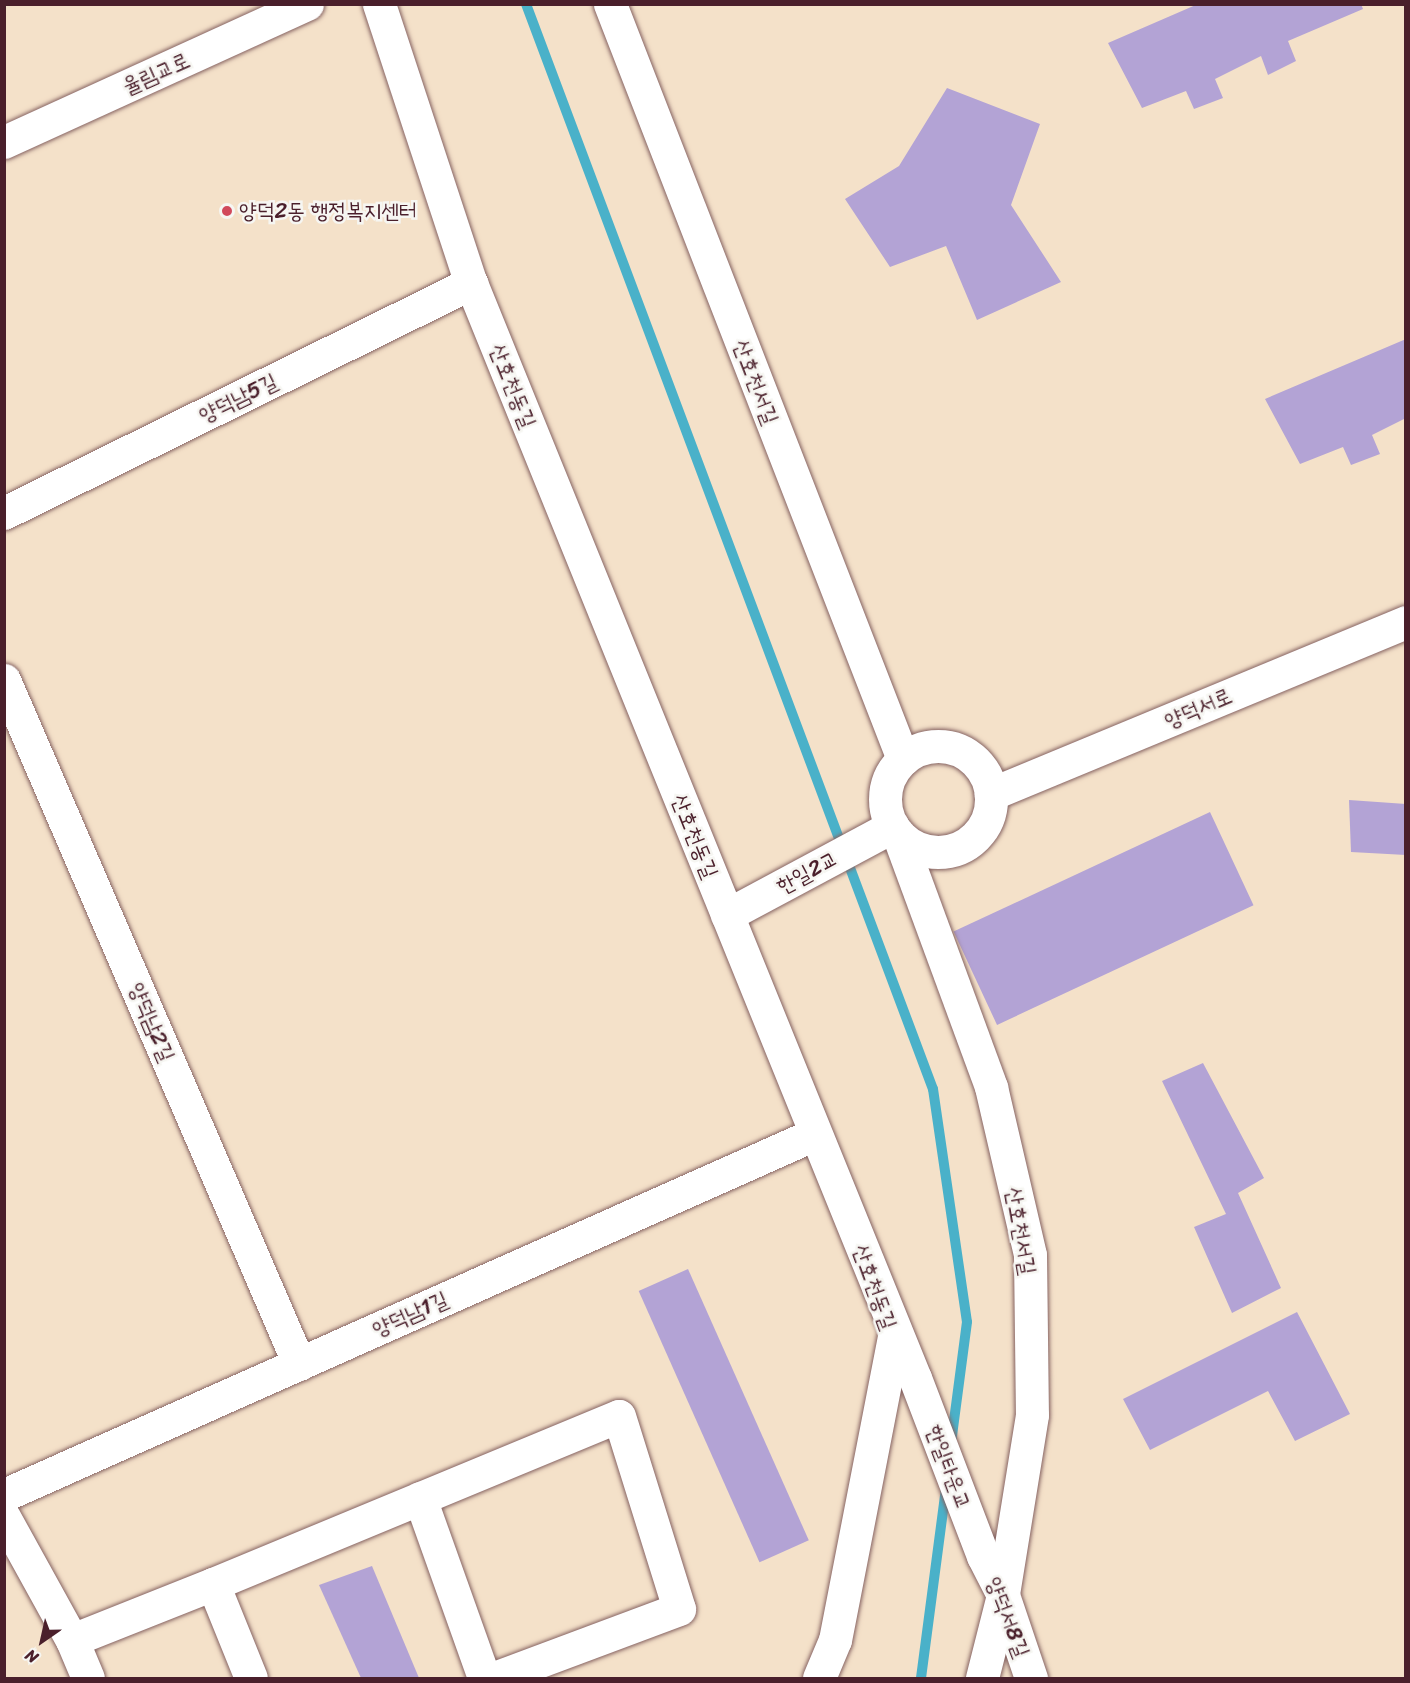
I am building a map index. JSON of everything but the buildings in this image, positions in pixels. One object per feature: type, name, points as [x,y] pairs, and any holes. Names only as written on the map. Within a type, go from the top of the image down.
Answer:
[{"type":"street","name":"율림교로","points":[[4,142],[307,4]]},
{"type":"street","name":"산호천동길","points":[[379,4],[471,283],[735,910],[815,1134],[896,1331],[836,1640],[819,1678]]},
{"type":"street","name":"산호천서길","points":[[610,4],[903,759]]},
{"type":"street","name":"양덕남5길","points":[[4,513],[471,283]]},
{"type":"street","name":"양덕서로","points":[[991,794],[1406,622]]},
{"type":"street","name":"양덕남2길","points":[[4,680],[299,1364]]},
{"type":"street","points":[[933,746],[957,750],[978,764],[991,794],[983,826],[958,848],[926,850],[887,833],[886,787],[903,759],[933,746]]},
{"type":"street","name":"산호천서길","points":[[887,833],[991,1087],[1030,1256],[1032,1415],[1003,1595],[982,1678]]},
{"type":"street","name":"한일2교","points":[[735,910],[887,833]]},
{"type":"street","name":"양덕남1길","points":[[4,1495],[815,1134]]},
{"type":"street","name":"한일타운교","points":[[896,1331],[983,1556]]},
{"type":"street","points":[[72,1640],[619,1416],[679,1609],[494,1678]]},
{"type":"street","points":[[420,1498],[484,1678]]},
{"type":"street","points":[[4,1517],[72,1640],[88,1678]]},
{"type":"street","name":"양덕서8길","points":[[983,1556],[1003,1595],[1030,1678]]},
{"type":"street","points":[[213,1584],[251,1678]]},
{"type":"waterway","points":[[526,4],[933,1089],[967,1322],[951,1443]]},
{"type":"waterway","points":[[921,1678],[946,1488]]},
{"type":"place","name":"양덕2동 행정복지센터","points":[[227,211]]}]
